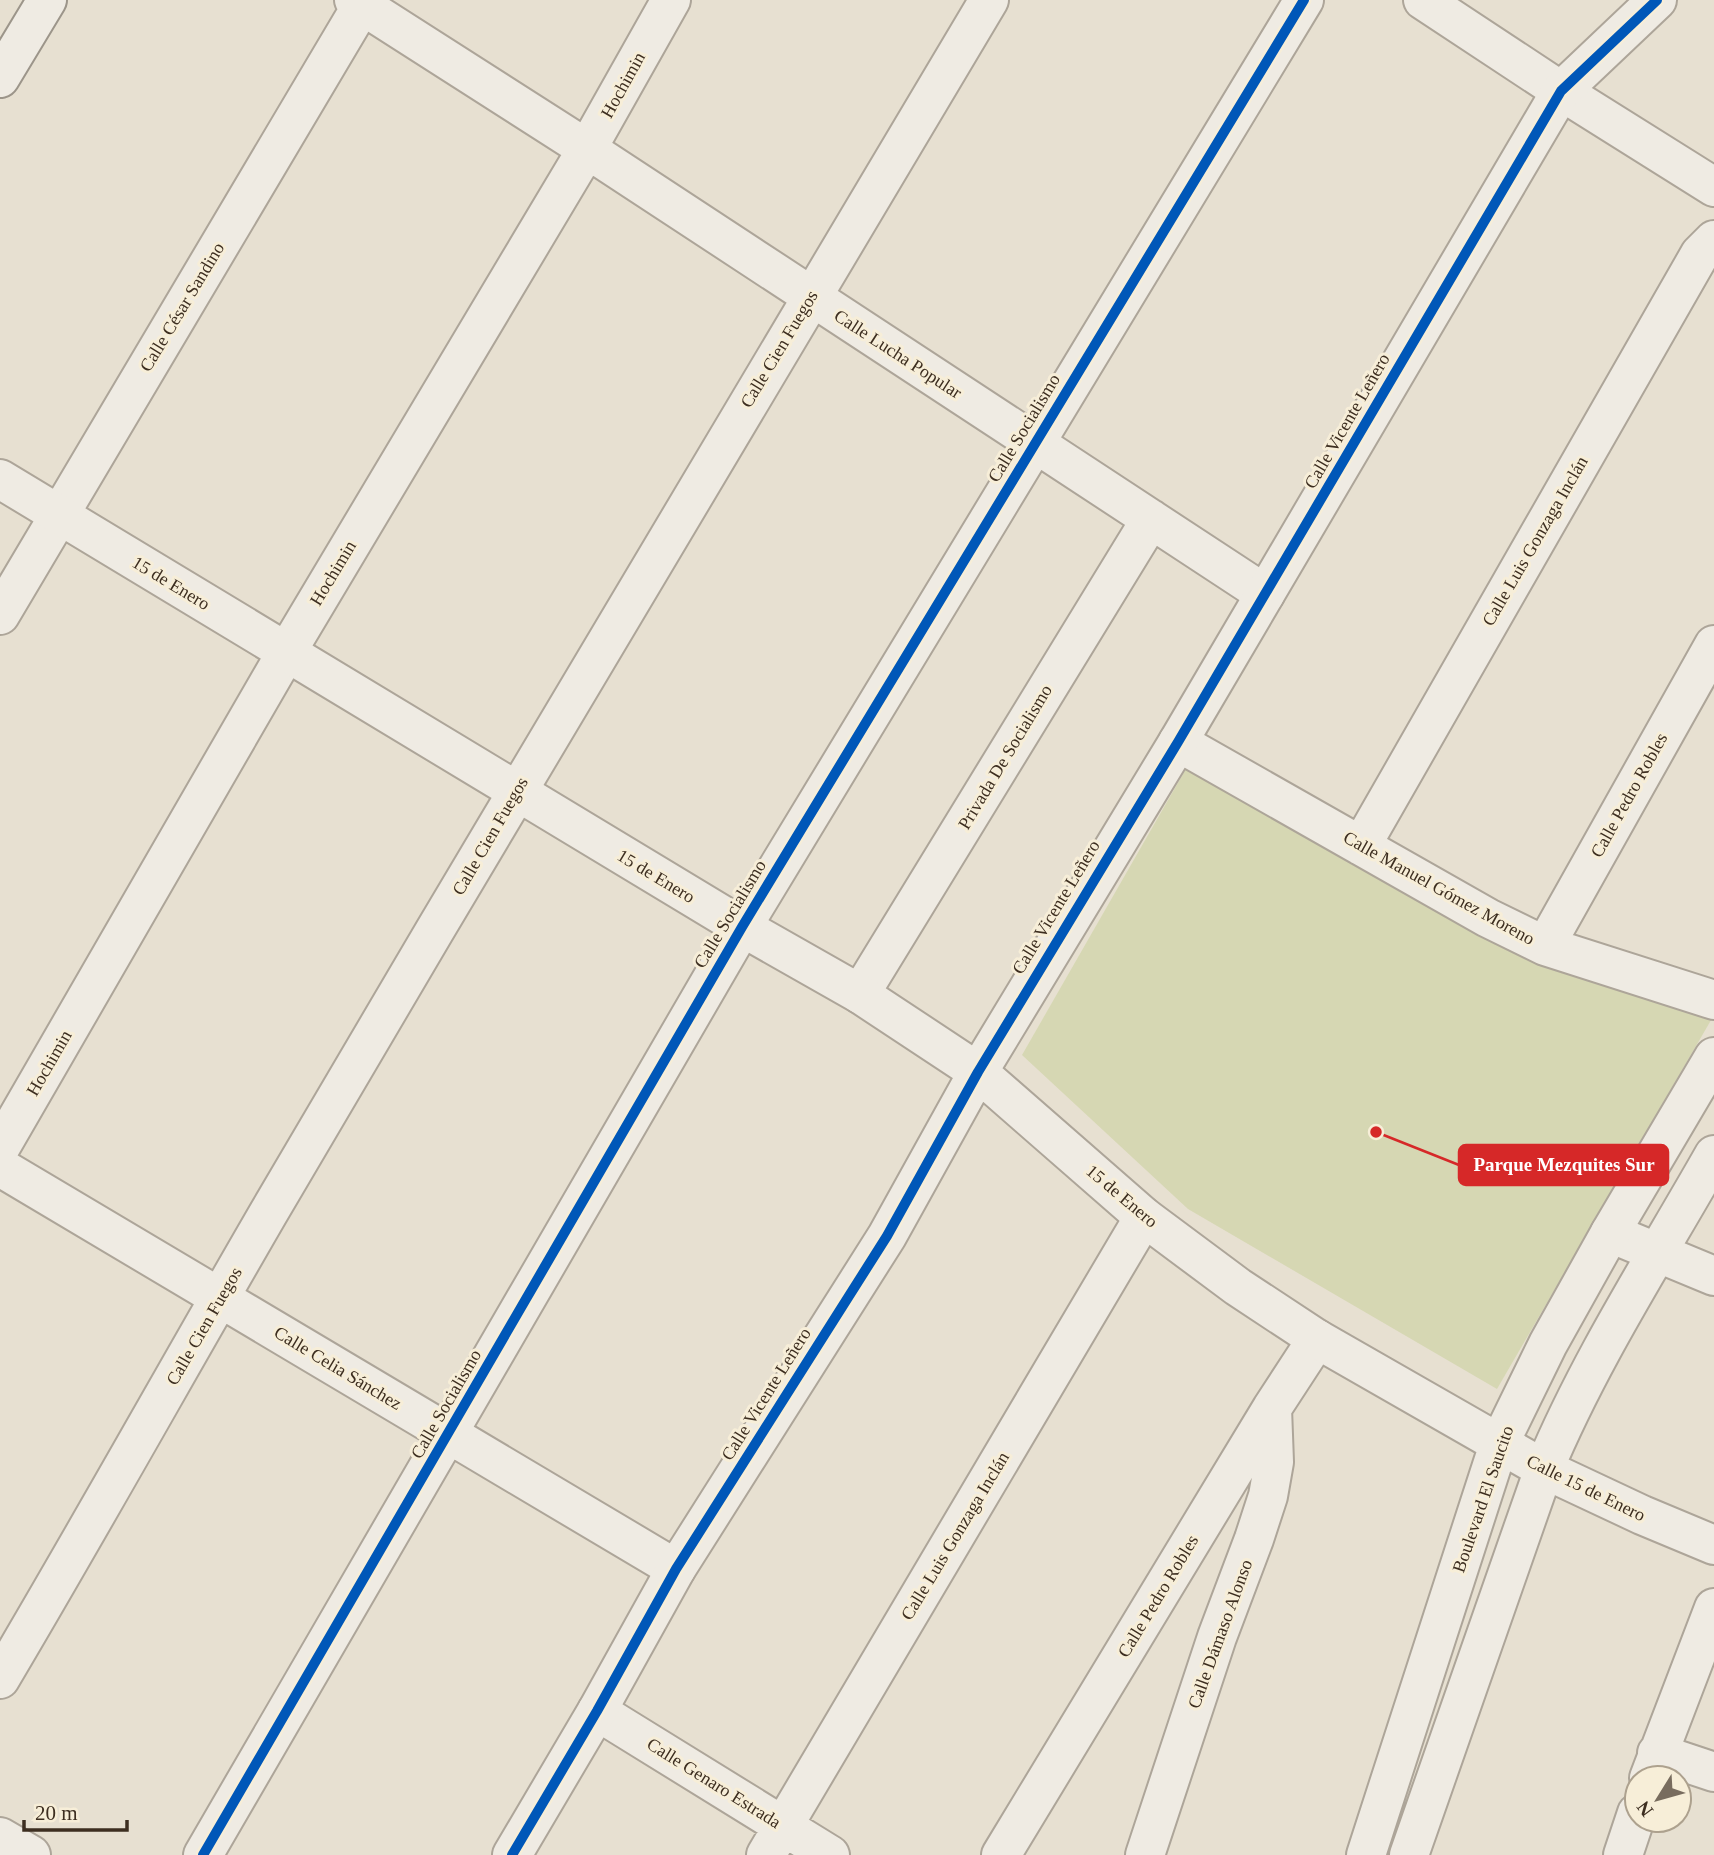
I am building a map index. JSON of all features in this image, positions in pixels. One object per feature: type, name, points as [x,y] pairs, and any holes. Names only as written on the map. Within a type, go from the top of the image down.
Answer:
[{"type":"street","points":[[0,78],[47,0]]},
{"type":"street","name":"Hochimin","points":[[0,1148],[286,653],[587,149],[671,0]]},
{"type":"street","name":"Calle Cien Fuegos","points":[[0,1679],[516,791],[989,0]]},
{"type":"street","name":"Calle Socialismo","points":[[203,1855],[741,927],[1304,0]]},
{"type":"street","points":[[1423,0],[1561,92],[1714,187]]},
{"type":"street","name":"Calle Vicente Leñero","points":[[512,1855],[597,1711],[676,1569],[887,1236],[978,1072],[1178,742],[1561,92],[1657,0]]},
{"type":"street","name":"Calle Lucha Popular","points":[[360,2],[1265,594]]},
{"type":"street","name":"Calle César Sandino","points":[[0,615],[360,2]]},
{"type":"street","name":"Calle Luis Gonzaga Inclán","points":[[1361,846],[1700,254],[1714,240]]},
{"type":"street","name":"15 de Enero","points":[[0,479],[741,927],[860,994],[978,1072],[1144,1217],[1238,1287],[1317,1339]]},
{"type":"street","name":"Privada De Socialismo","points":[[860,994],[1151,519]]},
{"type":"street","name":"Calle Pedro Robles","points":[[1545,946],[1714,645]]},
{"type":"street","name":"Calle Manuel Gómez Moreno","points":[[1178,742],[1488,918],[1545,946],[1714,1000]]},
{"type":"street","name":"Boulevard El Saucito","points":[[1366,1855],[1499,1444],[1548,1344],[1714,1056]]},
{"type":"street","points":[[1409,1855],[1544,1469],[1565,1419],[1608,1335],[1714,1155]]},
{"type":"street","name":"Calle Celia Sánchez","points":[[0,1167],[676,1569]]},
{"type":"street","name":"Calle Luis Gonzaga Inclán","points":[[775,1840],[1144,1217]]},
{"type":"street","points":[[1610,1233],[1714,1276]]},
{"type":"street","name":"Calle Pedro Robles","points":[[1001,1855],[1272,1408],[1317,1339]]},
{"type":"street","name":"Calle 15 de Enero","points":[[1317,1339],[1544,1469],[1642,1516],[1714,1545]]},
{"type":"street","name":"Calle Dámaso Alonso","points":[[1144,1855],[1217,1637],[1268,1496],[1274,1462],[1272,1408]]},
{"type":"street","points":[[1654,1764],[1714,1608]]},
{"type":"street","name":"Calle Genaro Estrada","points":[[597,1711],[775,1840],[830,1855]]},
{"type":"street","points":[[1693,1770],[1714,1772]]},
{"type":"street","points":[[1623,1855],[1630,1834]]},
{"type":"street","points":[[0,1838],[31,1855]]},
{"type":"green space","points":[[1187,767],[1714,1015],[1497,1389],[1188,1209],[1022,1055]]},
{"type":"cycle path","points":[[203,1855],[742,927],[1304,0]]},
{"type":"cycle path","points":[[512,1855],[597,1711],[676,1569],[887,1236],[978,1072],[1178,742],[1561,91],[1657,0]]},
{"type":"place","name":"Parque Mezquites Sur","points":[[1376,1132]]}]
